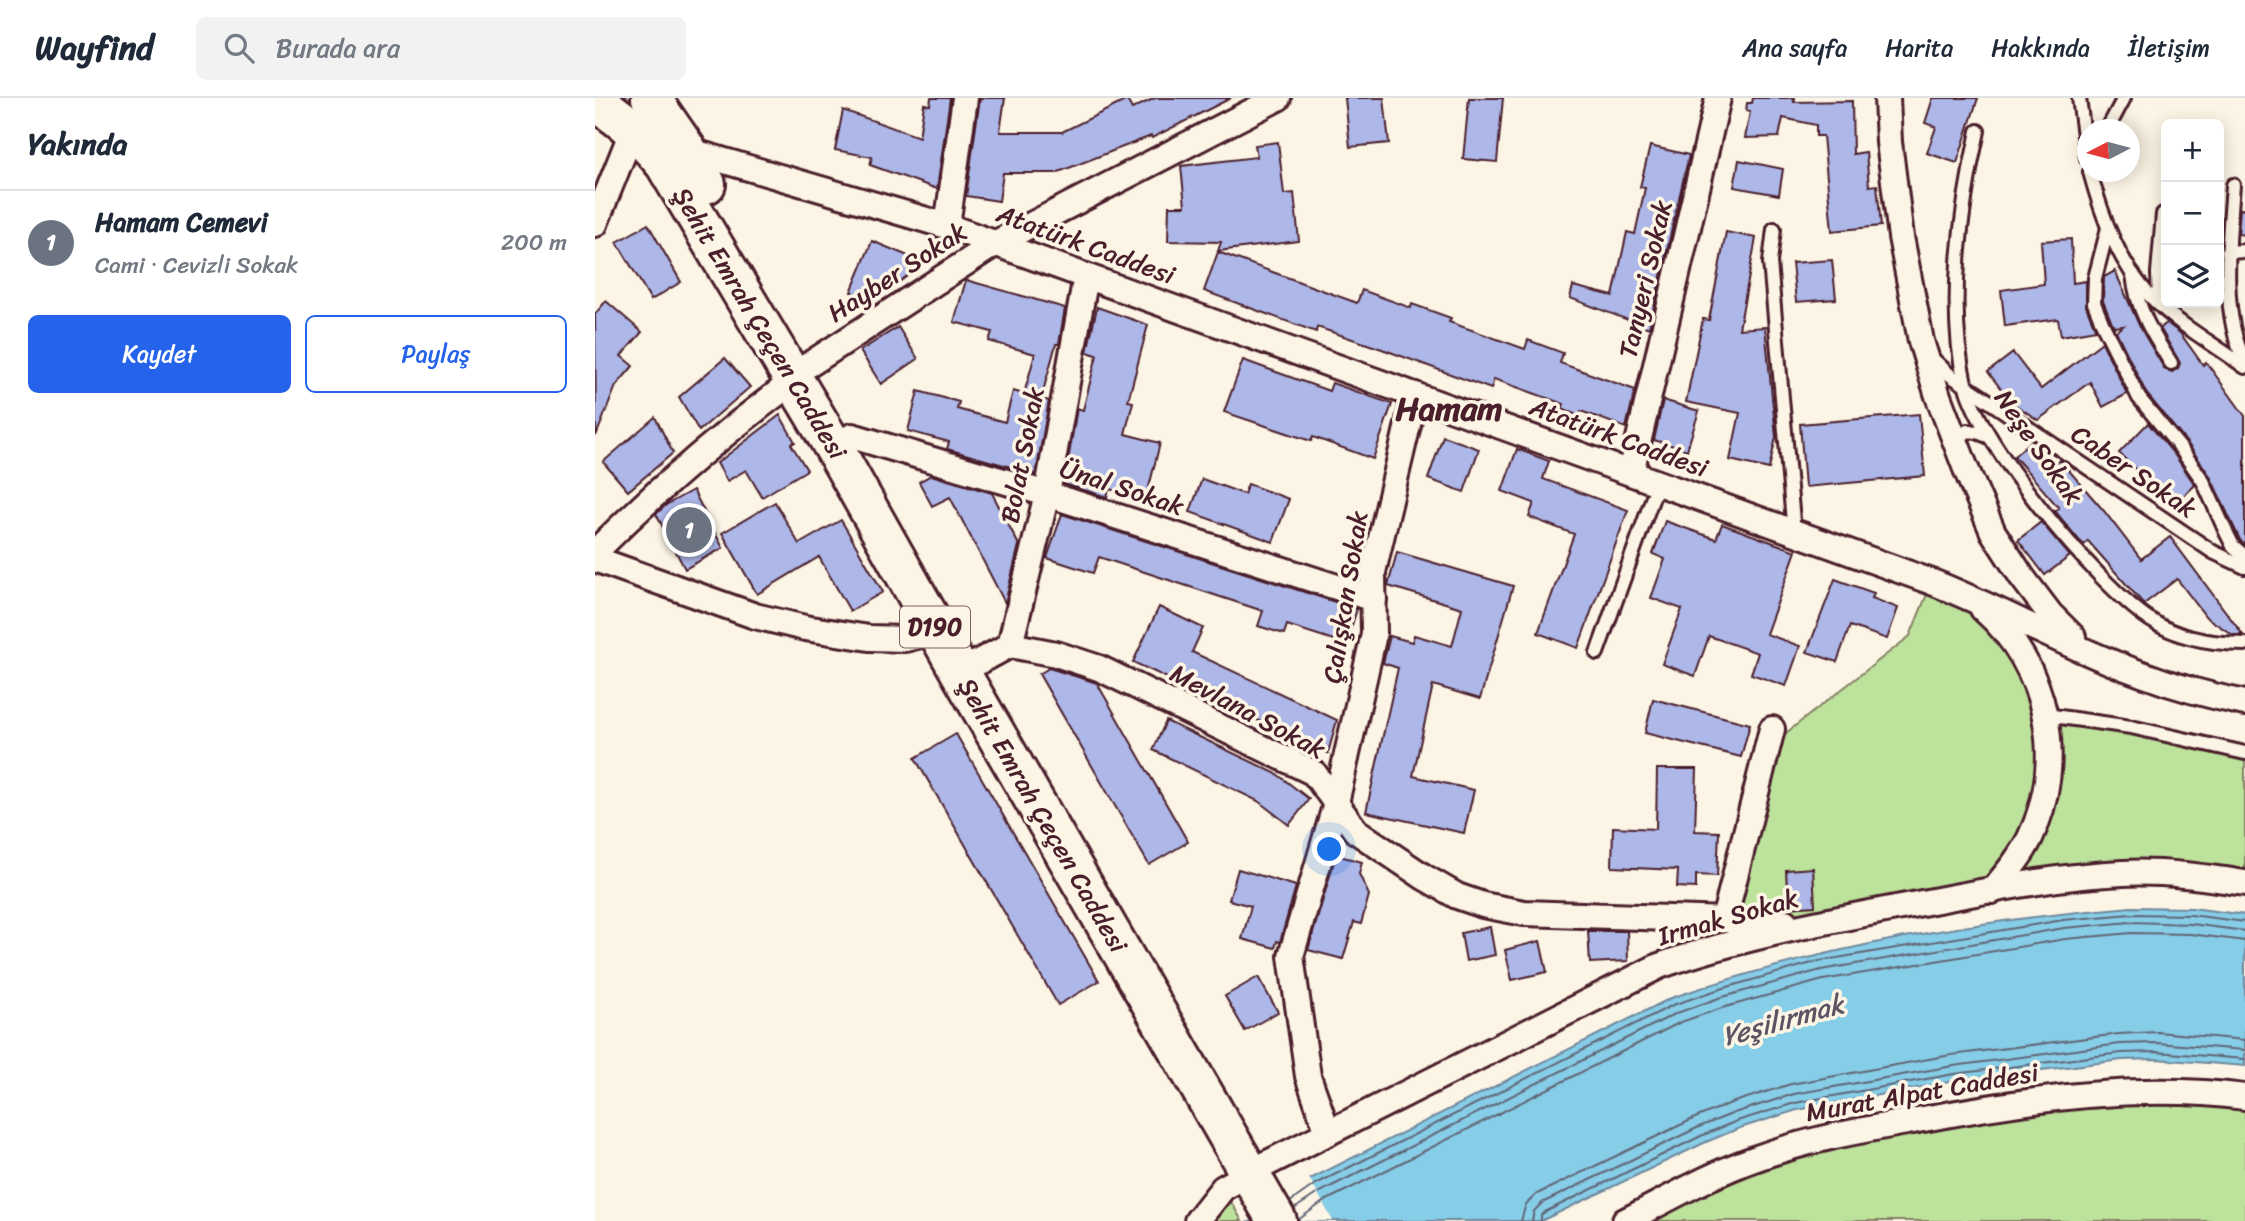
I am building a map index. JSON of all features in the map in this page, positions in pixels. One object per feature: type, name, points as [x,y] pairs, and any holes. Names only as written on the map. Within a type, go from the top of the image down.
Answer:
[{"type":"highway","name":"Şehit Emrah Çeçen Caddesi","points":[[595,101],[642,113],[687,150],[937,631],[983,659]]},
{"type":"highway","name":"Şehit Emrah Çeçen Caddesi","points":[[642,113],[643,137],[665,164],[802,372],[852,436],[983,659],[1259,1168],[1301,1221]]},
{"type":"highway","name":"Şehit Emrah Çeçen Caddesi","points":[[1259,1168],[1276,1221]]},
{"type":"street","points":[[947,226],[965,98]]},
{"type":"street","name":"Hayber Sokak","points":[[595,552],[644,503],[802,372],[996,243],[1278,98]]},
{"type":"street","name":"Tanyeri Sokak","points":[[1631,473],[1717,98]]},
{"type":"street","points":[[1887,98],[1893,183],[1921,341],[1938,396],[1993,532],[2050,614],[2086,650]]},
{"type":"street","points":[[595,224],[642,113]]},
{"type":"street","name":"Atatürk Caddesi","points":[[687,150],[947,226],[996,243],[1970,597],[2140,674],[2190,690],[2245,703]]},
{"type":"street","name":"Bolat Sokak","points":[[983,659],[1047,494],[1086,276]]},
{"type":"street","name":"Çalışkan Sokak","points":[[1328,1133],[1308,1076],[1291,956],[1336,803],[1374,634],[1373,572],[1415,395]]},
{"type":"street","name":"Ünal Sokak","points":[[852,436],[1047,494],[1374,599]]},
{"type":"street","points":[[595,559],[755,616],[805,628],[869,638],[905,639],[937,631]]},
{"type":"street","points":[[1970,597],[1996,621],[2019,649],[2035,681],[2046,715],[2049,747],[2041,810],[2024,848],[1992,891]]},
{"type":"street","name":"Mevlana Sokak","points":[[983,659],[1056,654],[1111,674],[1314,773],[1356,831],[1424,877],[1457,896],[1483,905],[1524,912],[1814,923]]},
{"type":"street","points":[[1724,920],[1772,729]]},
{"type":"street","name":"Irmak Sokak","points":[[1197,1221],[1223,1188],[1259,1168],[1659,966],[1705,950],[1814,923],[2065,878],[2125,873],[2195,875],[2245,883]]},
{"type":"street","name":"Murat Alpat Caddesi","points":[[1625,1221],[1751,1160],[1833,1135],[2088,1094],[2151,1090],[2211,1092],[2245,1097]]},
{"type":"lane","points":[[2079,98],[2082,119]]},
{"type":"lane","points":[[2113,119],[2124,98]]},
{"type":"lane","name":"Neşe Sokak","points":[[1978,131],[1963,206],[1957,322],[1965,385],[1978,417],[2019,479],[2076,549],[2130,605],[2168,629],[2192,638],[2211,643],[2245,644]]},
{"type":"lane","points":[[2093,182],[2108,228],[2133,274],[2151,296],[2245,367]]},
{"type":"lane","points":[[2095,182],[2095,189]]},
{"type":"lane","points":[[2233,185],[2227,275],[2233,321],[2239,349],[2245,361]]},
{"type":"lane","points":[[2108,228],[2095,278],[2094,303],[2103,325],[2139,398],[2181,449],[2203,481],[2233,546],[2245,556]]},
{"type":"lane","points":[[1774,229],[1770,262],[1794,533]]},
{"type":"lane","points":[[2159,303],[2161,238]]},
{"type":"lane","points":[[2228,252],[2245,251]]},
{"type":"lane","points":[[2133,274],[2134,287],[2145,318],[2171,363]]},
{"type":"lane","name":"Caber Sokak","points":[[1921,341],[1941,368],[1965,385],[2213,552],[2245,567]]},
{"type":"lane","points":[[1961,456],[1961,440],[1966,432],[1973,431],[1991,438]]},
{"type":"lane","points":[[1597,653],[1658,483]]},
{"type":"lane","points":[[2046,715],[2131,727],[2245,753]]},
{"type":"green space","points":[[1932,582],[1970,597],[2046,715],[2245,753],[2245,883],[2125,872],[1814,923],[1724,920],[1771,730],[1786,733],[1910,636]]},
{"type":"green space","points":[[2245,1097],[2245,1221],[1625,1221],[1719,1174],[1958,1113]]},
{"type":"green space","points":[[1223,1188],[1242,1221],[1197,1221]]},
{"type":"water","name":"Yeşilırmak","points":[[2131,907],[2192,908],[2245,915],[2245,1066],[2156,1059],[2122,1060],[1955,1081],[1797,1110],[1706,1142],[1541,1221],[1249,1221],[1310,1179],[1671,998],[1783,965],[1898,939],[2014,920]]},
{"type":"pier","points":[[1308,1176],[1333,1221],[1246,1221],[1247,1218]]},
{"type":"building","points":[[931,98],[950,98],[937,189],[870,165],[872,157],[835,150],[843,110],[919,137],[924,104],[930,105]]},
{"type":"building","points":[[980,98],[1005,98],[1000,132],[1062,132],[1127,100],[1132,109],[1155,98],[1231,98],[1152,138],[1151,136],[1056,173],[1003,173],[999,201],[966,196]]},
{"type":"building","points":[[1345,98],[1384,98],[1389,143],[1350,147]]},
{"type":"building","points":[[1469,98],[1503,98],[1497,162],[1463,159]]},
{"type":"building","points":[[1753,98],[1795,98],[1794,102],[1852,101],[1853,154],[1866,152],[1869,186],[1877,185],[1881,226],[1832,231],[1823,136],[1816,136],[1816,125],[1783,118],[1779,137],[1745,138],[1750,112],[1746,111],[1747,103],[1752,103]]},
{"type":"building","points":[[1933,98],[1978,98],[1957,163],[1927,153],[1936,127],[1925,123]]},
{"type":"building","points":[[1278,142],[1284,194],[1294,193],[1299,241],[1218,251],[1221,242],[1168,241],[1169,206],[1185,206],[1181,166],[1257,157],[1255,145]]},
{"type":"building","points":[[1650,146],[1689,155],[1649,328],[1570,298],[1573,286],[1613,296],[1627,232],[1635,234],[1645,188],[1640,187]]},
{"type":"building","points":[[1739,160],[1783,169],[1779,195],[1734,187]]},
{"type":"building","points":[[2240,209],[2245,209],[2245,235],[2238,234]]},
{"type":"building","points":[[648,224],[681,282],[651,300],[617,242]]},
{"type":"building","points":[[1726,232],[1756,238],[1739,329],[1765,327],[1776,437],[1769,469],[1730,460],[1740,413],[1686,402],[1703,319],[1709,320]]},
{"type":"building","points":[[2071,239],[2073,283],[2086,281],[2086,306],[2096,330],[2061,336],[2058,319],[2005,326],[2001,290],[2044,284],[2041,241]]},
{"type":"building","points":[[872,241],[925,263],[873,301],[851,292]]},
{"type":"building","points":[[1218,252],[1357,303],[1362,290],[1411,308],[1412,304],[1451,318],[1449,322],[1525,349],[1528,340],[1563,353],[1560,363],[1635,390],[1626,428],[1581,411],[1579,416],[1562,409],[1564,404],[1494,379],[1491,389],[1382,349],[1317,327],[1316,332],[1204,291]]},
{"type":"building","points":[[1832,260],[1836,299],[1796,302],[1792,263]]},
{"type":"building","points":[[2115,271],[2139,325],[2164,368],[2172,372],[2180,363],[2160,328],[2167,323],[2180,333],[2203,365],[2206,362],[2245,416],[2245,545],[2240,540],[2210,476],[2188,444],[2146,393],[2116,331],[2123,326],[2114,327],[2111,321],[2103,301],[2104,277]]},
{"type":"building","points":[[966,280],[1065,308],[1059,344],[1056,344],[1041,399],[1049,401],[1036,474],[947,449],[949,442],[908,431],[918,391],[959,402],[957,409],[1005,422],[1013,391],[1024,394],[1035,354],[989,341],[992,332],[954,322]]},
{"type":"building","points":[[606,301],[642,332],[621,356],[633,366],[616,386],[596,436],[595,314]]},
{"type":"building","points":[[1097,307],[1148,325],[1128,401],[1133,402],[1125,434],[1160,443],[1146,499],[1109,489],[1107,497],[1064,484],[1077,408],[1083,410],[1097,355],[1087,352]]},
{"type":"building","points":[[898,327],[918,359],[881,384],[860,351]]},
{"type":"building","points":[[2102,342],[2127,394],[2103,407],[2090,382],[2038,420],[2011,402],[1988,372],[2013,353],[2041,389]]},
{"type":"building","points":[[725,358],[750,387],[699,431],[679,397]]},
{"type":"building","points":[[1243,360],[1329,391],[1332,383],[1392,404],[1373,459],[1313,437],[1311,441],[1224,412]]},
{"type":"building","points":[[1663,400],[1699,411],[1687,450],[1654,440]]},
{"type":"building","points":[[1919,414],[1925,476],[1805,487],[1800,424]]},
{"type":"building","points":[[780,415],[795,442],[791,444],[807,470],[762,497],[746,470],[727,481],[717,463]]},
{"type":"building","points":[[655,417],[673,453],[628,491],[603,462]]},
{"type":"building","points":[[2148,423],[2195,485],[2175,504],[2119,453]]},
{"type":"building","points":[[1443,436],[1479,449],[1464,492],[1428,479]]},
{"type":"building","points":[[2030,442],[2056,463],[2060,460],[2141,559],[2170,537],[2243,635],[2233,635],[2206,617],[2177,579],[2144,604],[2088,541],[2084,545],[2078,539],[2055,511],[2059,508],[2014,456]]},
{"type":"building","points":[[1517,449],[1549,461],[1543,479],[1628,510],[1578,648],[1538,633],[1574,534],[1529,517],[1534,503],[1502,491]]},
{"type":"building","points":[[931,475],[992,493],[1019,545],[1005,603],[950,497],[932,506],[919,482]]},
{"type":"building","points":[[1202,479],[1244,494],[1248,484],[1289,499],[1273,542],[1190,512]]},
{"type":"building","points":[[693,490],[723,548],[685,569],[656,514],[666,505]]},
{"type":"building","points":[[775,502],[799,544],[841,520],[883,592],[850,611],[819,557],[757,594],[722,533]]},
{"type":"building","points":[[1062,514],[1357,609],[1346,644],[1287,625],[1284,634],[1258,626],[1263,611],[1099,557],[1093,573],[1047,558]]},
{"type":"building","points":[[1665,521],[1716,539],[1722,524],[1796,551],[1766,634],[1800,646],[1786,686],[1751,674],[1758,653],[1709,636],[1695,676],[1662,664],[1682,609],[1651,598],[1665,559],[1653,554]]},
{"type":"building","points":[[2041,522],[2070,556],[2045,575],[2018,540]]},
{"type":"building","points":[[1397,552],[1513,586],[1480,699],[1433,685],[1413,776],[1474,790],[1464,833],[1366,812],[1398,668],[1383,663],[1390,636],[1412,642],[1414,635],[1452,646],[1462,608],[1388,586]]},
{"type":"building","points":[[1835,579],[1874,593],[1872,598],[1898,608],[1887,639],[1850,626],[1837,662],[1807,652]]},
{"type":"building","points":[[1159,607],[1203,628],[1192,652],[1337,720],[1328,753],[1133,662]]},
{"type":"building","points":[[1049,668],[1097,683],[1188,842],[1149,865],[1039,674]]},
{"type":"building","points":[[1653,699],[1750,724],[1741,757],[1645,733]]},
{"type":"building","points":[[1166,721],[1277,774],[1309,799],[1289,825],[1258,801],[1153,750]]},
{"type":"building","points":[[956,734],[1099,981],[1058,1005],[915,758]]},
{"type":"building","points":[[1657,769],[1697,769],[1695,831],[1719,832],[1717,876],[1696,875],[1696,888],[1677,887],[1678,870],[1612,867],[1613,827],[1656,829]]},
{"type":"building","points":[[1336,855],[1362,862],[1359,874],[1369,895],[1361,924],[1354,922],[1343,959],[1308,950]]},
{"type":"building","points":[[1813,868],[1815,906],[1788,908],[1786,870]]},
{"type":"building","points":[[1238,869],[1296,886],[1280,942],[1277,941],[1275,948],[1242,939],[1251,906],[1229,900]]},
{"type":"building","points":[[1490,927],[1495,955],[1466,961],[1461,933]]},
{"type":"building","points":[[1588,931],[1627,931],[1628,961],[1590,963]]},
{"type":"building","points":[[1540,941],[1547,972],[1512,980],[1505,950]]},
{"type":"building","points":[[1258,977],[1278,1012],[1245,1031],[1225,996]]},
{"type":"place","name":"Hamam Cemevi","points":[[689,530]]},
{"type":"district","name":"Hamam","points":[[1449,409]]}]
